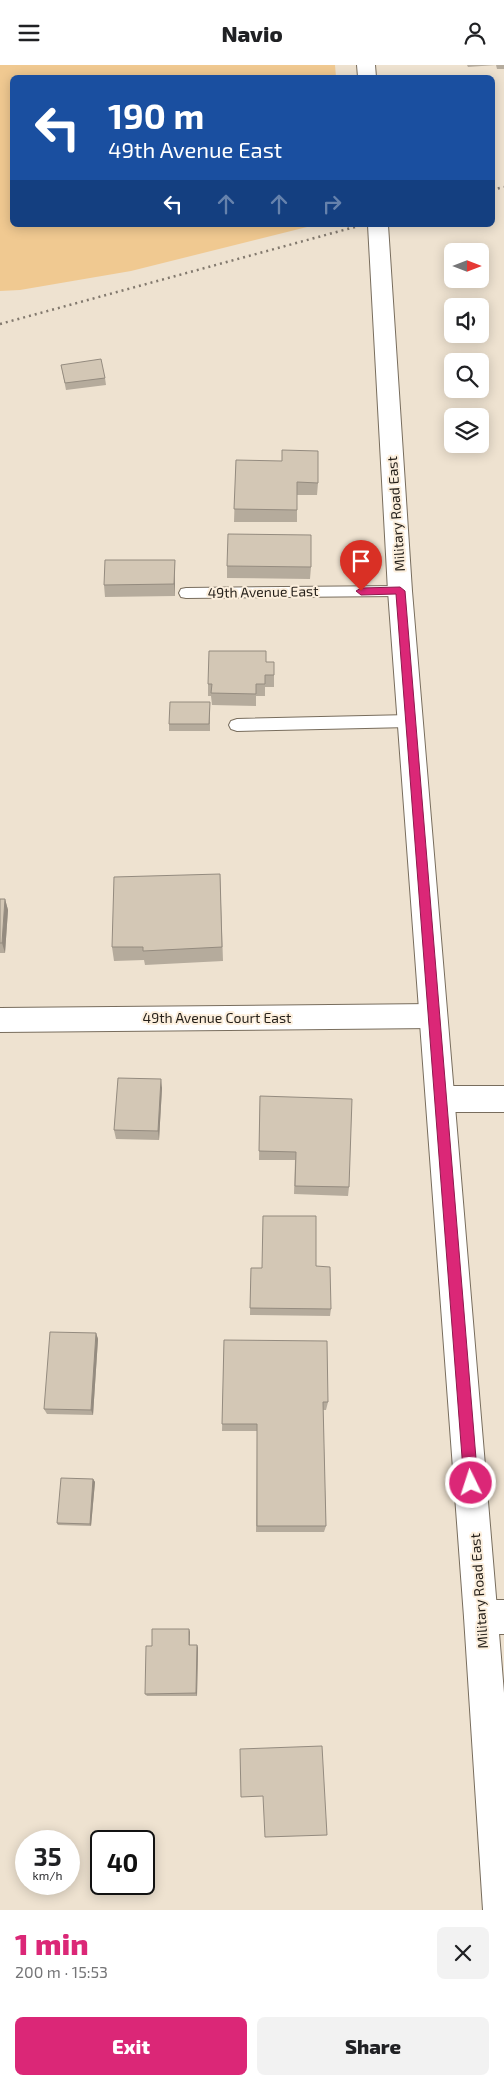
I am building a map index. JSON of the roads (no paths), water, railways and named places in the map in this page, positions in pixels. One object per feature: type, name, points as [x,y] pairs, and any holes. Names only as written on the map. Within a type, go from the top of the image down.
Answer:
[{"type":"street","name":"Military Road East","points":[[378,227],[400,591],[433,1016],[493,1617],[502,1910]]},
{"type":"street","name":"49th Avenue Court East","points":[[0,1020],[433,1016]]},
{"type":"street","points":[[441,1099],[504,1099]]},
{"type":"lane","name":"49th Avenue East","points":[[186,593],[400,591]]},
{"type":"lane","points":[[237,725],[410,721]]},
{"type":"railway","points":[[495,189],[504,187]]},
{"type":"railway","points":[[0,324],[355,227]]}]
